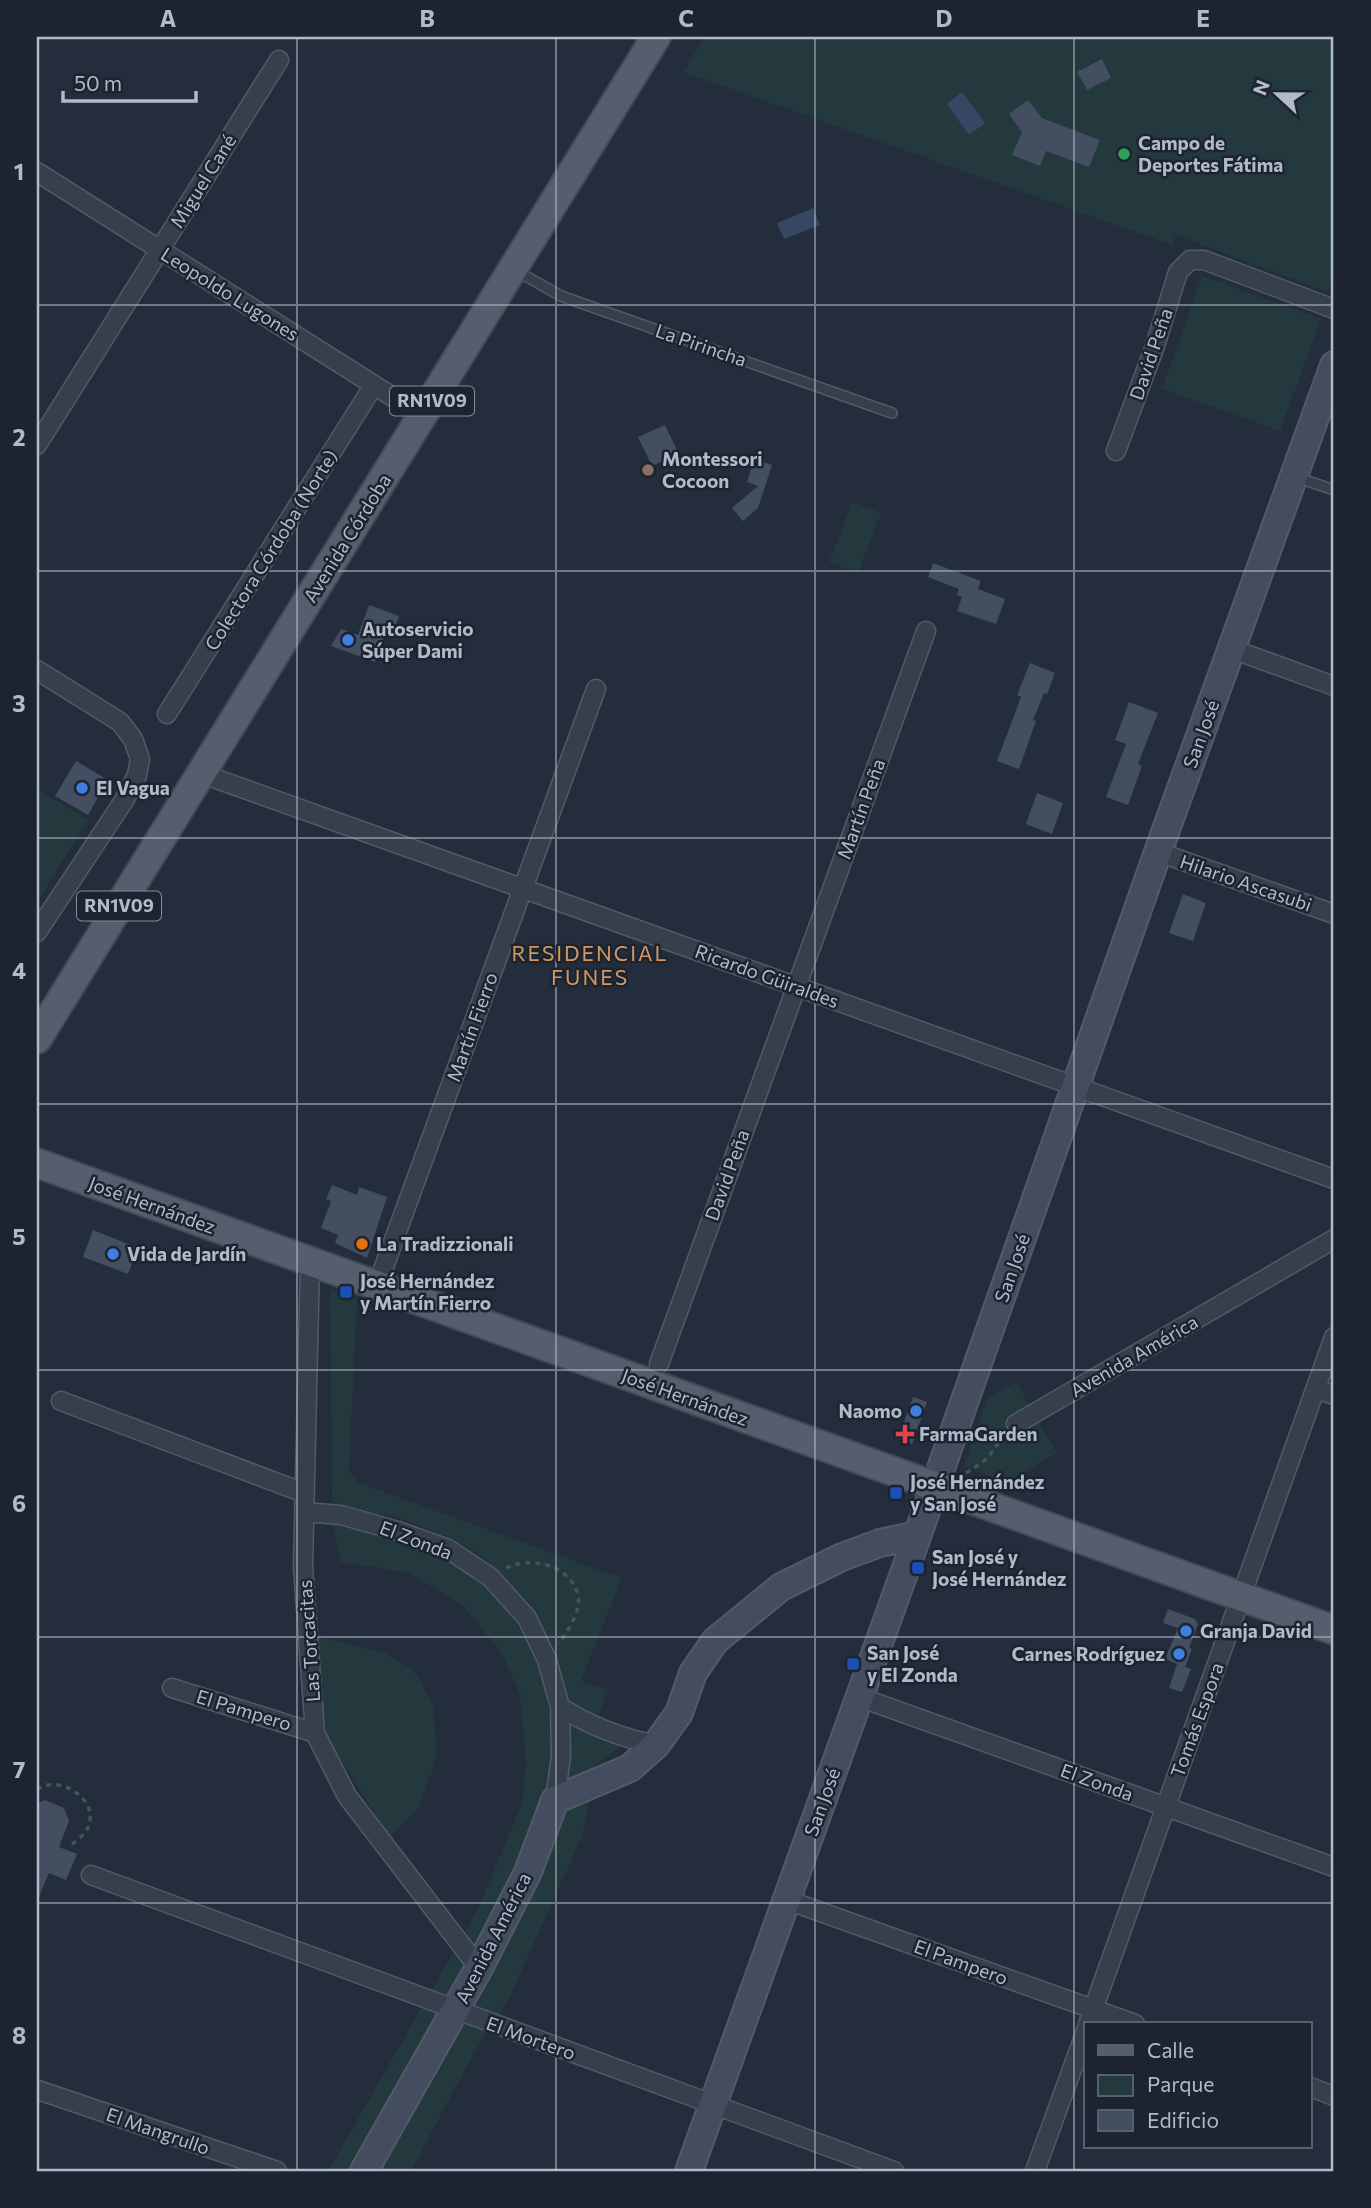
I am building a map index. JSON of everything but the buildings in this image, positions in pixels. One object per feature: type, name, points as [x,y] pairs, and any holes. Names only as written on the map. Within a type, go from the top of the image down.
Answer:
[{"type":"main road","name":"Avenida Córdoba","points":[[37,1039],[656,37]]},
{"type":"main road","name":"José Hernández","points":[[37,1163],[1334,1630]]},
{"type":"street","name":"Miguel Cané","points":[[37,445],[279,60]]},
{"type":"street","name":"Leopoldo Lugones","points":[[37,173],[423,415]]},
{"type":"street","name":"David Peña","points":[[1116,451],[1156,345],[1178,272],[1190,260],[1204,260],[1334,309]]},
{"type":"street","name":"San José","points":[[690,2171],[917,1535],[943,1489],[1076,1087],[1158,852],[1333,375]]},
{"type":"street","name":"Colectora Córdoba (Norte)","points":[[167,714],[374,385]]},
{"type":"street","name":"Martín Peña","points":[[796,986],[926,631]]},
{"type":"street","points":[[1232,649],[1334,686]]},
{"type":"street","points":[[37,670],[120,722],[133,739],[140,759],[137,775],[125,799],[37,932]]},
{"type":"street","name":"Martín Fierro","points":[[377,1286],[596,689]]},
{"type":"street","name":"Ricardo Güiraldes","points":[[200,773],[1334,1179]]},
{"type":"street","name":"Hilario Ascasubi","points":[[1158,852],[1334,914]]},
{"type":"street","name":"David Peña","points":[[659,1364],[796,986]]},
{"type":"street","name":"Avenida América","points":[[1016,1424],[1328,1245],[1334,1239]]},
{"type":"street","name":"Las Torcacitas","points":[[310,1262],[303,1567],[315,1733],[347,1796],[479,1968]]},
{"type":"street","name":"Tomás Espora","points":[[1091,2017],[1334,1337]]},
{"type":"street","points":[[1316,1389],[1334,1395]]},
{"type":"street","points":[[61,1401],[304,1493]]},
{"type":"street","name":"El Zonda","points":[[304,1512],[341,1515],[449,1549],[490,1577],[527,1618],[547,1660],[561,1707],[561,1756],[555,1800]]},
{"type":"street","points":[[555,1800],[631,1768],[656,1745],[679,1713],[693,1673],[715,1641],[781,1587],[842,1557],[917,1535]]},
{"type":"street","name":"El Pampero","points":[[172,1688],[315,1733]]},
{"type":"street","name":"El Zonda","points":[[859,1697],[1334,1867]]},
{"type":"street","points":[[561,1707],[581,1720],[631,1740],[656,1745]]},
{"type":"street","name":"Avenida América","points":[[364,2171],[479,1968],[528,1872],[555,1800]]},
{"type":"street","name":"El Mortero","points":[[91,1875],[894,2171]]},
{"type":"street","name":"El Pampero","points":[[787,1900],[1091,2017],[1122,2022]]},
{"type":"street","points":[[1035,2171],[1084,2036]]},
{"type":"street","points":[[1312,2088],[1334,2096]]},
{"type":"street","name":"El Mangrullo","points":[[38,2090],[277,2171]]},
{"type":"lane","name":"La Pirincha","points":[[513,269],[561,296],[892,413]]},
{"type":"lane","points":[[1294,476],[1334,490]]},
{"type":"path","points":[[943,1489],[987,1459],[1016,1424]]},
{"type":"path","points":[[490,1577],[517,1563],[547,1564],[569,1576],[579,1596],[572,1626],[547,1660]]},
{"type":"path","points":[[37,1789],[43,1785],[61,1785],[78,1792],[90,1807],[89,1824],[84,1834],[72,1844]]},
{"type":"green space","name":"Campo de Deportes Fátima","points":[[705,37],[1334,37],[1334,274],[1327,292],[1176,235],[1172,245],[683,72]]},
{"type":"green space","points":[[1202,276],[1321,319],[1280,431],[1162,389]]},
{"type":"green space","points":[[852,502],[881,513],[858,573],[829,562]]},
{"type":"green space","points":[[37,789],[88,820],[37,903]]},
{"type":"green space","points":[[330,1290],[357,1299],[349,1470],[359,1483],[622,1578],[581,1681],[609,1690],[591,1733],[623,1746],[596,1764],[583,1834],[509,1999],[474,2053],[411,2171],[376,2171],[560,1818],[570,1767],[563,1685],[550,1647],[531,1609],[484,1558],[450,1538],[397,1517],[356,1511],[332,1501]]},
{"type":"green space","points":[[1016,1382],[1057,1453],[1006,1482],[964,1466],[986,1400]]},
{"type":"green space","points":[[332,1522],[373,1531],[441,1554],[479,1580],[512,1614],[540,1668],[553,1731],[547,1803],[507,1900],[356,2171],[328,2171],[478,1909],[522,1803],[526,1764],[520,1694],[501,1652],[464,1607],[410,1573],[341,1562]]},
{"type":"green space","points":[[315,1636],[384,1652],[415,1671],[433,1706],[437,1757],[419,1808],[389,1837],[322,1730]]},
{"type":"water","points":[[962,92],[985,123],[969,135],[947,104]]},
{"type":"water","points":[[813,208],[820,225],[784,239],[777,223]]},
{"type":"place","name":"Campo de Deportes Fátima","points":[[1124,154]]},
{"type":"place","name":"Montessori Cocoon","points":[[648,470]]},
{"type":"place","name":"Autoservicio Súper Dami","points":[[348,640]]},
{"type":"place","name":"El Vagua","points":[[82,788]]},
{"type":"place","name":"La Tradizzionali","points":[[362,1244]]},
{"type":"place","name":"Vida de Jardín","points":[[113,1254]]},
{"type":"place","name":"José Hernández y Martín Fierro","points":[[346,1292]]},
{"type":"place","name":"Naomo","points":[[916,1411]]},
{"type":"place","name":"FarmaGarden","points":[[905,1434]]},
{"type":"place","name":"José Hernández y San José","points":[[896,1493]]},
{"type":"place","name":"San José y José Hernández","points":[[918,1568]]},
{"type":"place","name":"Granja David","points":[[1186,1631]]},
{"type":"place","name":"Carnes Rodríguez","points":[[1179,1654]]},
{"type":"place","name":"San José y El Zonda","points":[[853,1664]]},
{"type":"district","name":"RESIDENCIAL FUNES","points":[[590,966]]}]
